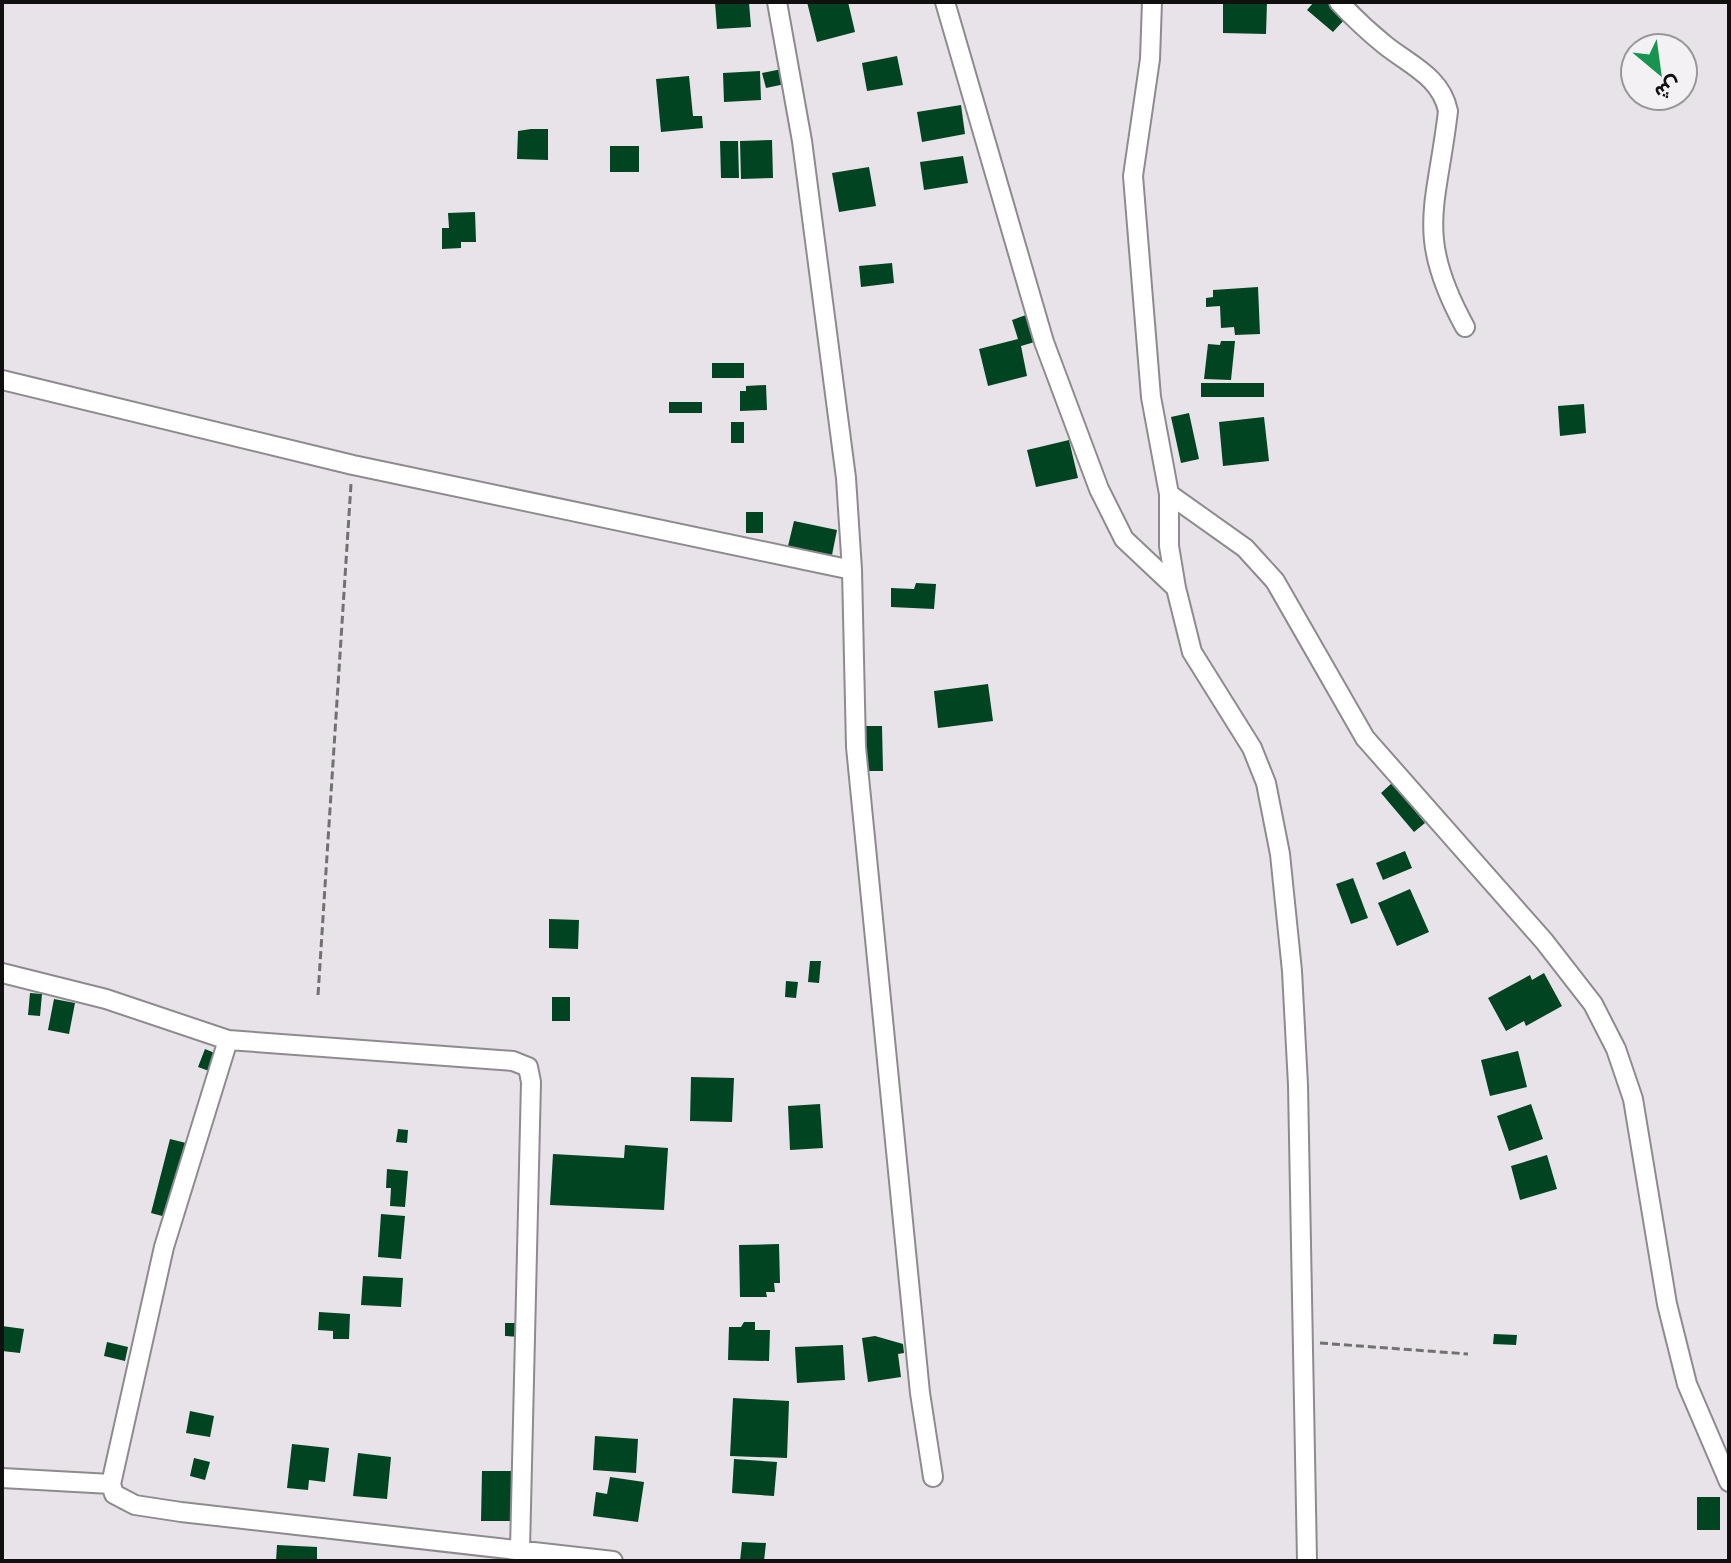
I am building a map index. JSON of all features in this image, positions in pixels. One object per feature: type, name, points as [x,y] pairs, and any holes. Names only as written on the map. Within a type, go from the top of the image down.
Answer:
[{"type":"street","points":[[777,2],[802,141],[846,478],[858,774],[920,1393],[933,1477]]},
{"type":"street","points":[[945,2],[1040,329],[1099,489],[1124,539],[1176,588]]},
{"type":"street","points":[[1152,2],[1150,59],[1133,176],[1151,397],[1169,494],[1169,546],[1192,652],[1252,748],[1266,783],[1280,854],[1294,1000],[1307,1561]]},
{"type":"street","points":[[1339,2],[1383,44],[1430,77],[1446,100],[1448,111],[1434,186],[1431,235],[1447,295],[1465,327]]},
{"type":"street","points":[[2,380],[353,465],[852,570]]},
{"type":"street","points":[[1169,494],[1245,548],[1275,581],[1365,738],[1544,941],[1593,1004],[1616,1049],[1633,1099],[1667,1304],[1687,1384],[1729,1482]]},
{"type":"street","points":[[2,973],[106,999],[228,1040],[513,1061],[528,1067],[531,1082],[520,1549]]},
{"type":"street","points":[[228,1040],[164,1247],[111,1484],[114,1494],[135,1505],[613,1561]]},
{"type":"street","points":[[2,1478],[111,1484]]},
{"type":"path","points":[[318,995],[353,465]]},
{"type":"path","points":[[1304,1342],[1468,1354]]},
{"type":"building","points":[[715,2],[749,2],[751,27],[717,29]]},
{"type":"building","points":[[807,2],[848,2],[855,32],[817,42]]},
{"type":"building","points":[[1223,2],[1267,2],[1266,34],[1223,33]]},
{"type":"building","points":[[1314,2],[1327,2],[1346,18],[1333,32],[1307,10]]},
{"type":"building","points":[[897,56],[903,85],[867,91],[862,63]]},
{"type":"building","points":[[782,69],[785,84],[766,88],[762,73]]},
{"type":"building","points":[[760,71],[761,100],[724,102],[723,73]]},
{"type":"building","points":[[689,76],[693,116],[702,116],[703,128],[661,132],[656,79]]},
{"type":"building","points":[[961,105],[965,134],[922,142],[917,112]]},
{"type":"building","points":[[548,129],[548,160],[517,159],[518,131]]},
{"type":"building","points":[[772,140],[773,178],[741,179],[740,141]]},
{"type":"building","points":[[720,141],[738,141],[739,178],[721,178]]},
{"type":"building","points":[[610,146],[639,146],[639,172],[610,172]]},
{"type":"building","points":[[963,156],[968,183],[924,190],[920,162]]},
{"type":"building","points":[[869,167],[876,206],[839,212],[832,173]]},
{"type":"building","points":[[475,212],[476,242],[461,242],[461,248],[442,249],[442,228],[449,228],[448,213]]},
{"type":"building","points":[[892,263],[894,283],[861,287],[859,266]]},
{"type":"building","points":[[1258,287],[1260,334],[1235,335],[1234,327],[1221,328],[1220,306],[1206,307],[1206,298],[1213,297],[1213,290]]},
{"type":"building","points":[[1029,314],[1038,341],[1021,346],[1027,376],[988,386],[979,349],[1018,339],[1012,320]]},
{"type":"building","points":[[1221,341],[1235,341],[1231,380],[1204,379],[1208,344],[1220,345]]},
{"type":"building","points":[[712,363],[744,363],[744,378],[712,378]]},
{"type":"building","points":[[1201,383],[1264,383],[1264,397],[1201,397]]},
{"type":"building","points":[[766,385],[767,410],[740,411],[740,391],[746,391],[746,386]]},
{"type":"building","points":[[669,402],[702,402],[702,413],[669,413]]},
{"type":"building","points":[[1584,404],[1586,433],[1560,436],[1558,406]]},
{"type":"building","points":[[1189,413],[1199,459],[1181,463],[1171,417]]},
{"type":"building","points":[[1264,417],[1269,461],[1223,466],[1219,422]]},
{"type":"building","points":[[731,422],[744,422],[744,443],[731,443]]},
{"type":"building","points":[[1069,440],[1078,478],[1036,487],[1027,450]]},
{"type":"building","points":[[746,512],[763,512],[763,533],[746,533]]},
{"type":"building","points":[[794,521],[837,530],[832,555],[788,546]]},
{"type":"building","points":[[916,583],[936,584],[934,609],[891,607],[891,588],[914,589]]},
{"type":"building","points":[[988,684],[993,721],[938,728],[934,691]]},
{"type":"building","points":[[862,726],[882,726],[883,771],[864,771]]},
{"type":"building","points":[[1392,783],[1425,823],[1414,832],[1381,793]]},
{"type":"building","points":[[1405,851],[1412,868],[1383,880],[1376,863]]},
{"type":"building","points":[[1353,878],[1368,918],[1351,924],[1336,884]]},
{"type":"building","points":[[1410,889],[1429,932],[1397,946],[1378,903]]},
{"type":"building","points":[[549,919],[579,920],[578,949],[549,948]]},
{"type":"building","points":[[810,961],[821,961],[819,983],[808,982]]},
{"type":"building","points":[[1544,973],[1562,1006],[1526,1026],[1524,1021],[1506,1031],[1488,998],[1530,975],[1532,980]]},
{"type":"building","points":[[786,981],[798,982],[796,998],[785,997]]},
{"type":"building","points":[[30,993],[42,994],[40,1016],[28,1015]]},
{"type":"building","points":[[552,997],[570,997],[570,1021],[552,1021]]},
{"type":"building","points":[[54,999],[75,1003],[69,1034],[48,1030]]},
{"type":"building","points":[[205,1049],[217,1054],[209,1071],[198,1067]]},
{"type":"building","points":[[1518,1051],[1527,1087],[1490,1096],[1481,1060]]},
{"type":"building","points":[[691,1077],[734,1078],[732,1122],[690,1121]]},
{"type":"building","points":[[820,1104],[823,1148],[790,1150],[788,1106]]},
{"type":"building","points":[[1531,1104],[1543,1139],[1509,1151],[1497,1116]]},
{"type":"building","points":[[398,1129],[408,1130],[407,1143],[396,1142]]},
{"type":"building","points":[[170,1139],[186,1143],[166,1217],[151,1213]]},
{"type":"building","points":[[625,1145],[668,1148],[664,1210],[550,1205],[553,1154],[624,1158]]},
{"type":"building","points":[[1547,1155],[1557,1189],[1520,1200],[1511,1166]]},
{"type":"building","points":[[387,1169],[408,1171],[405,1207],[390,1206],[391,1188],[386,1188]]},
{"type":"building","points":[[381,1214],[405,1216],[401,1259],[378,1257]]},
{"type":"building","points":[[779,1244],[780,1283],[774,1283],[775,1292],[766,1292],[767,1297],[740,1297],[739,1245]]},
{"type":"building","points":[[363,1276],[403,1278],[401,1307],[361,1305]]},
{"type":"building","points":[[319,1312],[350,1314],[349,1339],[333,1339],[333,1331],[318,1330]]},
{"type":"building","points":[[744,1322],[755,1322],[755,1330],[770,1330],[769,1361],[728,1360],[729,1327],[741,1327]]},
{"type":"building","points":[[505,1323],[522,1323],[522,1337],[505,1336]]},
{"type":"building","points":[[2,1326],[24,1329],[20,1353],[2,1351]]},
{"type":"building","points":[[1494,1334],[1517,1335],[1516,1345],[1493,1344]]},
{"type":"building","points":[[875,1336],[903,1344],[904,1353],[898,1354],[901,1377],[868,1382],[862,1338]]},
{"type":"building","points":[[107,1342],[128,1347],[125,1361],[104,1356]]},
{"type":"building","points":[[843,1345],[845,1380],[797,1383],[795,1347]]},
{"type":"building","points":[[733,1398],[789,1401],[787,1458],[730,1456]]},
{"type":"building","points":[[190,1411],[214,1416],[210,1437],[186,1433]]},
{"type":"building","points":[[595,1436],[638,1439],[636,1473],[593,1470]]},
{"type":"building","points":[[292,1444],[329,1448],[325,1482],[309,1480],[308,1490],[287,1488]]},
{"type":"building","points":[[358,1453],[391,1457],[387,1499],[353,1496]]},
{"type":"building","points":[[194,1458],[210,1462],[205,1480],[190,1476]]},
{"type":"building","points":[[734,1459],[777,1462],[774,1496],[732,1493]]},
{"type":"building","points":[[482,1471],[512,1471],[511,1521],[481,1521]]},
{"type":"building","points":[[610,1477],[644,1482],[638,1522],[593,1516],[596,1492],[607,1494]]},
{"type":"building","points":[[1697,1497],[1720,1497],[1720,1530],[1697,1530]]},
{"type":"building","points":[[742,1542],[766,1543],[764,1561],[740,1561]]},
{"type":"building","points":[[277,1545],[317,1547],[317,1561],[276,1561]]}]
